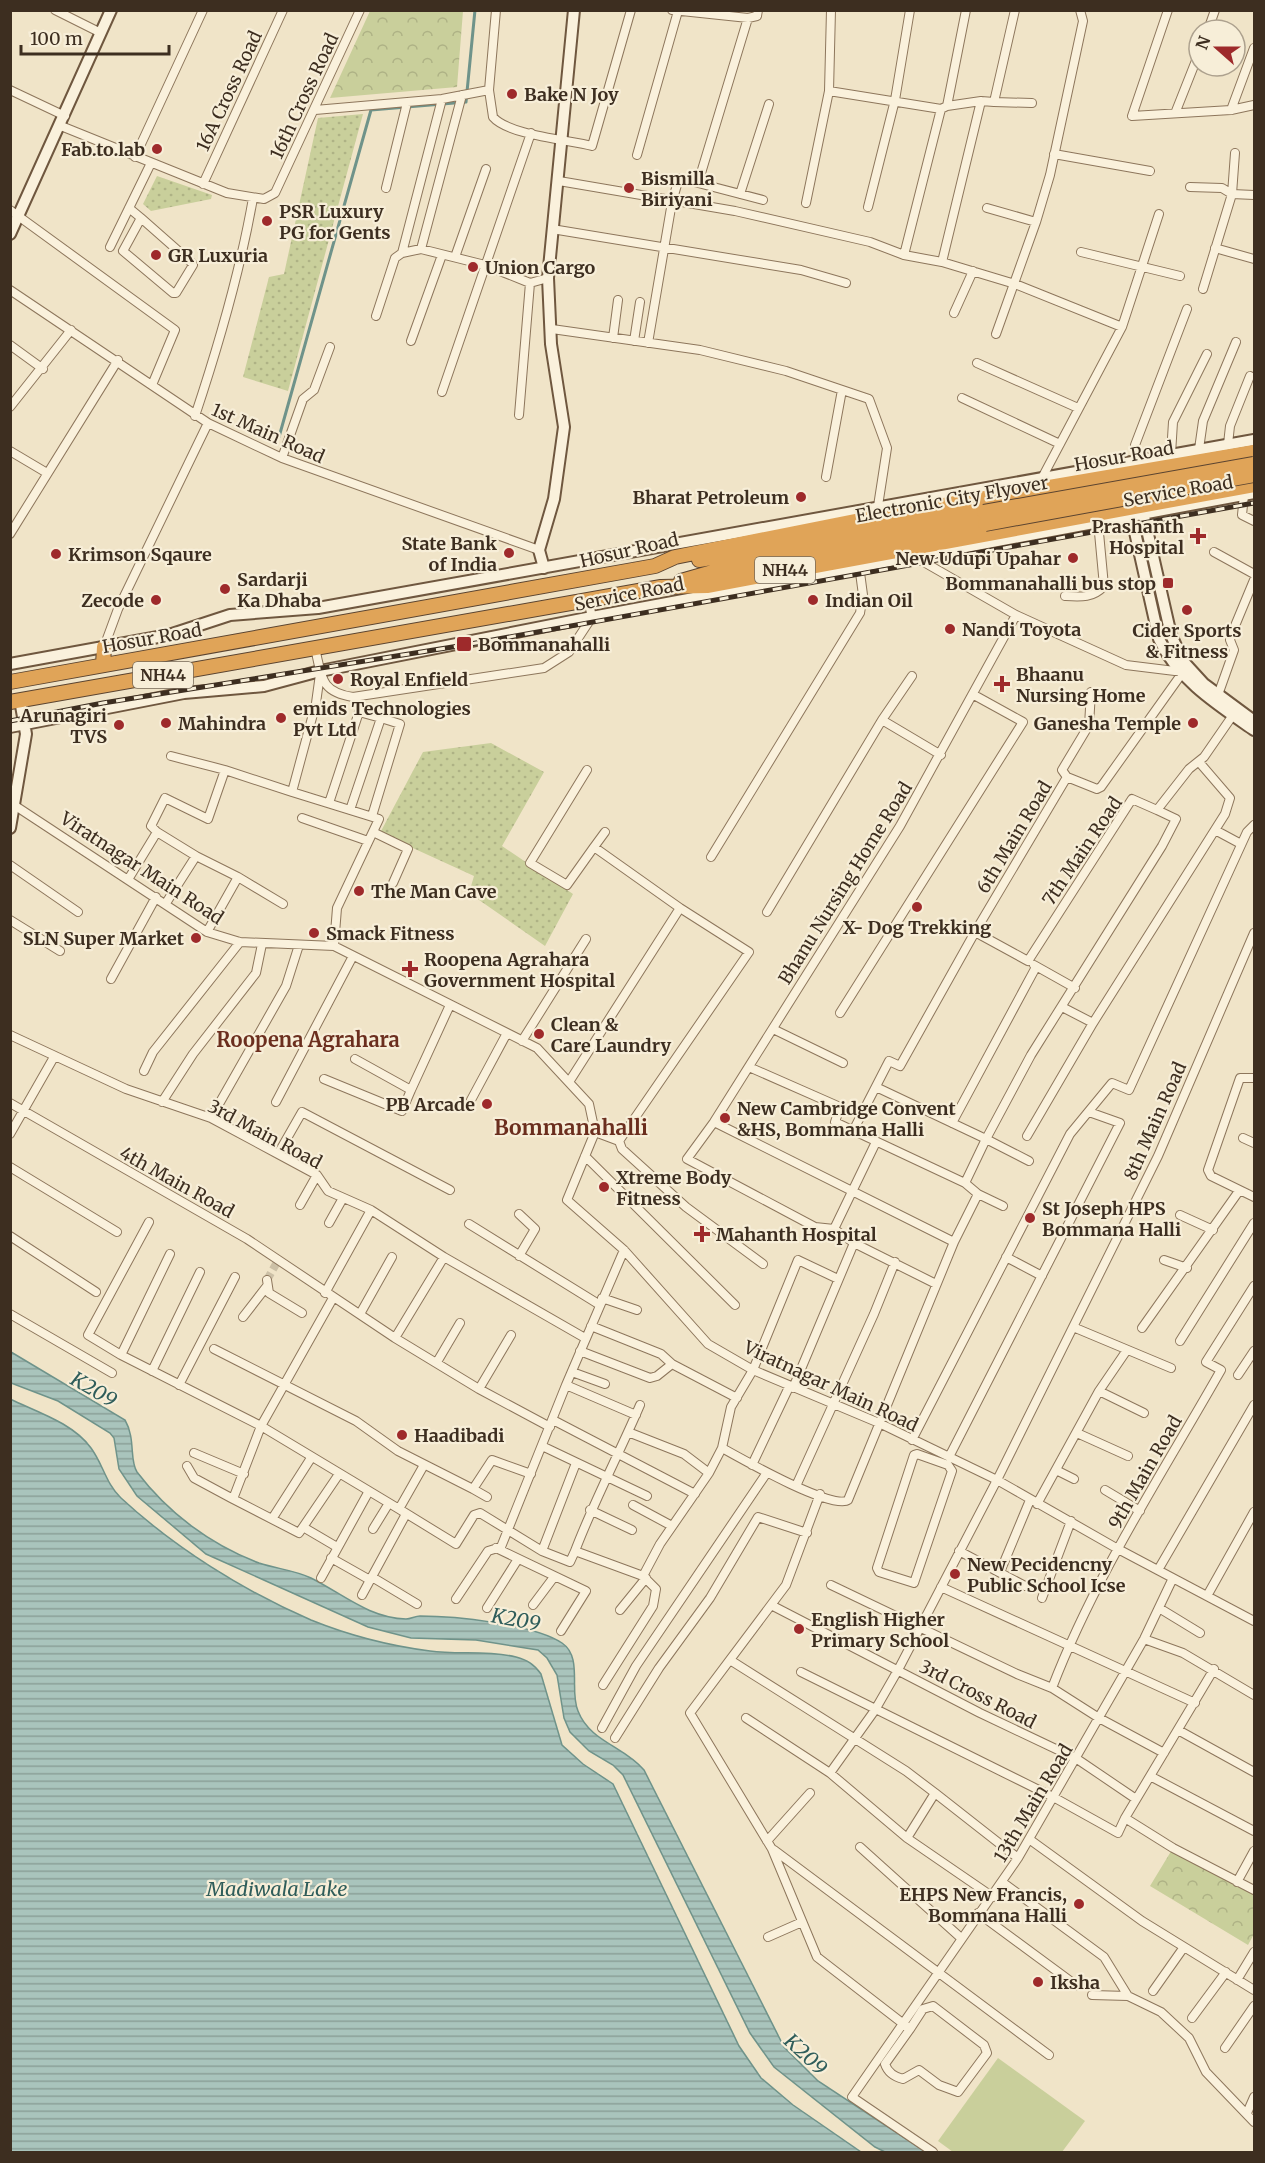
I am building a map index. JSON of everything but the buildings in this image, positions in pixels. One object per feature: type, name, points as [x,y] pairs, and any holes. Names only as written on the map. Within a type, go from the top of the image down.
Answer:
[{"type":"highway","name":"Hosur Road","points":[[10,682],[655,566],[675,557],[873,517],[1254,452]]},
{"type":"highway","name":"Electronic City Flyover","points":[[661,587],[723,569],[1254,464]]},
{"type":"highway","name":"Electronic City Flyover","points":[[655,566],[985,518],[1254,475]]},
{"type":"highway","name":"NH44","points":[[15,701],[661,587],[707,586],[1137,510],[1254,484]]},
{"type":"highway","points":[[103,666],[104,647]]},
{"type":"street","points":[[55,10],[100,33]]},
{"type":"street","points":[[10,234],[15,213],[63,121],[111,10]]},
{"type":"street","points":[[135,157],[203,10]]},
{"type":"street","name":"16A Cross Road","points":[[203,184],[283,10]]},
{"type":"street","name":"16th Cross Road","points":[[252,198],[264,199],[275,194],[360,10]]},
{"type":"street","points":[[496,10],[489,90],[490,111],[496,121],[531,133],[592,146],[630,10]]},
{"type":"street","points":[[544,568],[539,550],[554,499],[564,428],[551,344],[548,278],[574,10]]},
{"type":"street","points":[[637,155],[675,11],[748,18],[757,16],[758,10]]},
{"type":"street","points":[[806,203],[829,91],[831,10]]},
{"type":"street","points":[[868,207],[895,100],[910,10]]},
{"type":"street","points":[[904,255],[944,108],[966,10]]},
{"type":"street","points":[[994,102],[1015,10]]},
{"type":"street","points":[[996,334],[1036,222],[1054,154],[1083,21],[1080,10]]},
{"type":"street","points":[[1168,10],[1132,116],[1176,111],[1231,110],[1254,105]]},
{"type":"street","points":[[698,183],[748,18]]},
{"type":"street","points":[[1231,110],[1254,48]]},
{"type":"street","points":[[1176,111],[1189,78]]},
{"type":"street","points":[[10,90],[63,121],[135,157],[203,184],[252,198],[244,247],[223,332],[195,416]]},
{"type":"street","points":[[315,110],[442,99],[489,90]]},
{"type":"street","points":[[829,91],[944,108],[981,101],[1032,103]]},
{"type":"street","points":[[421,249],[462,95]]},
{"type":"street","points":[[402,253],[442,99]]},
{"type":"street","points":[[942,262],[981,101]]},
{"type":"street","points":[[386,188],[407,103]]},
{"type":"street","points":[[740,194],[769,104]]},
{"type":"street","points":[[442,392],[531,133]]},
{"type":"street","points":[[1203,289],[1232,194],[1235,153]]},
{"type":"street","points":[[1054,154],[1150,171]]},
{"type":"street","points":[[110,247],[151,164]]},
{"type":"street","points":[[455,257],[486,169]]},
{"type":"street","points":[[648,343],[672,202],[679,178],[763,200]]},
{"type":"street","points":[[559,180],[672,202],[735,211],[870,242],[904,255],[942,262],[1015,284],[1122,327]]},
{"type":"street","points":[[1190,187],[1222,188],[1232,194],[1254,195]]},
{"type":"street","points":[[129,208],[141,218],[193,265],[176,293],[173,293],[123,251],[141,218]]},
{"type":"street","points":[[987,208],[1036,222]]},
{"type":"street","points":[[15,213],[175,330],[152,385]]},
{"type":"street","points":[[1043,476],[1122,327],[1159,214]]},
{"type":"street","points":[[552,230],[664,246],[801,270],[846,284]]},
{"type":"street","points":[[1215,248],[1254,259]]},
{"type":"street","points":[[376,316],[395,258],[402,253],[421,249],[485,265],[530,283],[548,278]]},
{"type":"street","points":[[1082,252],[1180,276]]},
{"type":"street","points":[[411,341],[442,255]]},
{"type":"street","points":[[954,313],[973,272]]},
{"type":"street","points":[[519,415],[530,283]]},
{"type":"street","name":"1st Main Road","points":[[10,290],[118,360],[208,423],[282,459],[539,550]]},
{"type":"street","points":[[613,338],[618,300]]},
{"type":"street","points":[[634,341],[640,302]]},
{"type":"street","points":[[1137,459],[1136,445],[1187,309]]},
{"type":"street","points":[[552,329],[700,350],[786,371],[869,399],[887,448],[878,506]]},
{"type":"street","points":[[10,407],[43,369],[71,330]]},
{"type":"street","points":[[1199,449],[1203,421],[1236,342]]},
{"type":"street","points":[[10,345],[43,369]]},
{"type":"street","points":[[282,459],[303,399],[314,390],[330,347]]},
{"type":"street","points":[[1171,454],[1173,422],[1208,354]]},
{"type":"street","points":[[10,534],[118,360]]},
{"type":"street","points":[[977,363],[1078,408]]},
{"type":"street","points":[[1228,444],[1230,426],[1250,376]]},
{"type":"street","points":[[826,477],[842,390]]},
{"type":"street","points":[[962,398],[1060,444]]},
{"type":"street","points":[[104,647],[118,609],[208,423]]},
{"type":"street","points":[[10,655],[16,663],[169,635],[230,615],[318,608],[1137,459],[1254,440]]},
{"type":"street","points":[[10,451],[47,473]]},
{"type":"street","points":[[1127,474],[1171,635],[1183,660],[1218,695],[1254,721]]},
{"type":"street","points":[[1249,494],[1242,515],[1254,521]]},
{"type":"street","name":"Service Road","points":[[10,727],[184,693],[264,686],[320,671],[592,617],[859,565],[1098,522],[1137,510],[1249,494]]},
{"type":"street","points":[[1137,510],[1159,639],[1168,657],[1204,695],[1254,730]]},
{"type":"street","points":[[1065,596],[1086,597],[1097,593],[1104,586],[1098,522]]},
{"type":"street","points":[[1214,552],[1254,580],[1232,633],[1230,640],[1234,650],[1218,695]]},
{"type":"street","points":[[912,556],[1016,615],[1126,665],[1183,672]]},
{"type":"street","points":[[711,856],[860,613],[863,595],[859,565]]},
{"type":"street","points":[[315,648],[326,686],[334,694],[353,697],[544,668],[569,652],[592,617],[588,600]]},
{"type":"street","name":"Bhanu Nursing Home Road","points":[[834,1230],[815,1227],[687,1159],[714,1122],[900,826],[1016,615]]},
{"type":"street","points":[[292,792],[316,703],[320,671]]},
{"type":"street","name":"6th Main Road","points":[[876,1087],[889,1061],[900,1066],[975,932],[1067,777],[1097,789],[1101,787],[1183,672]]},
{"type":"street","points":[[767,912],[882,720],[912,676]]},
{"type":"street","points":[[1067,777],[1062,770],[1089,725],[1091,692]]},
{"type":"street","points":[[840,1013],[1023,722],[974,695]]},
{"type":"street","points":[[10,828],[26,734],[25,725],[15,701]]},
{"type":"street","points":[[329,803],[359,712],[381,718],[400,724],[372,816]]},
{"type":"street","points":[[965,1183],[1031,1056],[1162,846],[1176,819],[1157,810],[1189,769],[1199,762],[1233,715]]},
{"type":"street","points":[[350,810],[381,718]]},
{"type":"street","points":[[882,720],[940,755]]},
{"type":"street","points":[[171,756],[225,770],[379,819],[337,908],[334,946]]},
{"type":"street","points":[[1026,1136],[1093,1023],[1215,830],[1230,798],[1199,762]]},
{"type":"street","points":[[225,770],[208,819],[165,798],[151,826],[196,856],[283,904]]},
{"type":"street","points":[[587,770],[530,863],[567,885],[604,832]]},
{"type":"street","name":"7th Main Road","points":[[1028,962],[1131,799],[1157,810]]},
{"type":"street","name":"Viratnagar Main Road","points":[[14,804],[129,878],[207,932],[240,942],[334,946],[537,1048],[589,1104],[595,1132],[567,1200],[624,1250],[708,1344],[753,1370],[879,1423],[937,1456],[949,1457],[997,1480],[1118,1549],[1254,1621]]},
{"type":"street","points":[[302,818],[369,841]]},
{"type":"street","points":[[912,1440],[1070,1134],[1112,1083],[1129,1090],[1246,832],[1254,825]]},
{"type":"street","points":[[1215,830],[1241,844]]},
{"type":"street","points":[[129,878],[157,832]]},
{"type":"street","points":[[373,832],[408,849],[393,883]]},
{"type":"street","points":[[594,847],[680,908],[749,952],[619,1141]]},
{"type":"street","points":[[166,903],[196,856]]},
{"type":"street","points":[[10,865],[78,912]]},
{"type":"street","points":[[207,932],[238,878]]},
{"type":"street","points":[[111,979],[156,897]]},
{"type":"street","points":[[568,1082],[680,908]]},
{"type":"street","points":[[10,920],[60,951]]},
{"type":"street","points":[[975,932],[1075,988]]},
{"type":"street","name":"8th Main Road","points":[[831,1773],[875,1710],[898,1670],[997,1480],[1158,1156],[1254,933]]},
{"type":"street","points":[[522,1041],[586,939]]},
{"type":"street","points":[[144,1071],[153,1052],[240,942]]},
{"type":"street","points":[[162,1102],[193,1054],[256,972],[262,944]]},
{"type":"street","points":[[211,1118],[286,986],[298,945]]},
{"type":"street","points":[[276,1101],[353,956]]},
{"type":"street","points":[[952,1123],[1036,967]]},
{"type":"street","points":[[324,1079],[402,1111],[450,1005]]},
{"type":"street","points":[[1062,1006],[1093,1023]]},
{"type":"street","points":[[772,1029],[843,1063]]},
{"type":"street","points":[[471,1100],[507,1033]]},
{"type":"street","name":"3rd Main Road","points":[[10,1035],[54,1057],[162,1102],[211,1118],[316,1175],[328,1191],[371,1210],[444,1257],[585,1338]]},
{"type":"street","points":[[10,1134],[54,1057]]},
{"type":"street","points":[[354,1059],[411,1090]]},
{"type":"street","points":[[749,1067],[840,1107],[835,1122],[965,1183],[978,1194],[1003,1206]]},
{"type":"street","points":[[1254,1078],[1240,1078],[1209,1164],[1211,1176],[1254,1197]]},
{"type":"street","points":[[853,1131],[876,1087],[1029,1161]]},
{"type":"street","name":"4th Main Road","points":[[10,1103],[278,1261],[395,1338],[479,1389],[619,1453],[695,1494]]},
{"type":"street","points":[[278,1154],[302,1112],[450,1190]]},
{"type":"street","points":[[949,1457],[1120,1123],[1089,1112]]},
{"type":"street","points":[[714,1122],[954,1242]]},
{"type":"street","points":[[595,1132],[619,1141],[622,1149],[686,1207],[763,1264]]},
{"type":"street","points":[[1243,1138],[1254,1143]]},
{"type":"street","points":[[876,1142],[834,1230],[854,1243],[936,1284]]},
{"type":"street","points":[[585,1156],[735,1305]]},
{"type":"street","points":[[10,1167],[117,1232]]},
{"type":"street","points":[[300,1205],[316,1175]]},
{"type":"street","points":[[1142,1328],[1187,1268],[1239,1191]]},
{"type":"street","points":[[722,1448],[766,1474],[845,1503],[954,1242],[978,1194]]},
{"type":"street","points":[[329,1223],[343,1198]]},
{"type":"street","points":[[325,1293],[371,1210]]},
{"type":"street","points":[[519,1214],[535,1229],[519,1256]]},
{"type":"street","points":[[1180,1215],[1213,1230]]},
{"type":"street","points":[[149,1222],[88,1335],[121,1355],[261,1426],[456,1544],[474,1515],[480,1513],[508,1528],[542,1551],[570,1562],[590,1510],[608,1477],[640,1405]]},
{"type":"street","points":[[1180,1341],[1254,1223]]},
{"type":"street","points":[[469,1224],[519,1256],[601,1301],[637,1310]]},
{"type":"street","points":[[10,1236],[96,1292]]},
{"type":"street","points":[[752,1465],[791,1387],[854,1243]]},
{"type":"street","points":[[456,1599],[488,1551],[501,1546],[585,1338],[624,1250]]},
{"type":"street","points":[[121,1355],[170,1254]]},
{"type":"street","points":[[360,1314],[392,1257]]},
{"type":"street","points":[[395,1338],[444,1257]]},
{"type":"street","points":[[1006,1257],[1042,1276]]},
{"type":"street","points":[[620,1610],[644,1577],[672,1526],[710,1473],[722,1448],[731,1407],[753,1370],[798,1260],[837,1279]]},
{"type":"street","points":[[1164,1260],[1187,1268]]},
{"type":"street","points":[[796,1486],[895,1262]]},
{"type":"street","points":[[152,1371],[200,1272]]},
{"type":"street","points":[[179,1385],[235,1277]]},
{"type":"street","points":[[243,1317],[267,1283],[269,1293],[302,1313]]},
{"type":"street","name":"9th Main Road","points":[[1052,1688],[1068,1647],[1118,1549],[1221,1370],[1206,1362],[1254,1286]]},
{"type":"street","points":[[233,1498],[261,1426],[287,1384],[333,1298]]},
{"type":"street","points":[[10,1314],[112,1373]]},
{"type":"street","points":[[437,1362],[460,1323]]},
{"type":"street","points":[[591,1326],[661,1354],[672,1364],[737,1398]]},
{"type":"street","points":[[1073,1327],[1172,1368]]},
{"type":"street","points":[[479,1389],[511,1335]]},
{"type":"street","points":[[214,1349],[356,1421],[423,1465],[487,1497]]},
{"type":"street","points":[[1000,1572],[1034,1502],[1056,1470],[1099,1391],[1127,1350]]},
{"type":"street","points":[[580,1351],[650,1378],[657,1376],[672,1364]]},
{"type":"street","points":[[1238,1375],[1254,1351]]},
{"type":"street","points":[[572,1372],[605,1384]]},
{"type":"street","points":[[566,1385],[636,1415]]},
{"type":"street","points":[[1099,1391],[1144,1413]]},
{"type":"street","points":[[1158,1570],[1254,1405]]},
{"type":"street","points":[[628,1432],[684,1454],[710,1473]]},
{"type":"street","points":[[1077,1433],[1128,1456]]},
{"type":"street","points":[[542,1446],[646,1496]]},
{"type":"street","points":[[194,1453],[244,1474]]},
{"type":"street","points":[[914,1455],[937,1456],[950,1466],[952,1471],[916,1581],[914,1583],[879,1572],[877,1568],[914,1455]]},
{"type":"street","points":[[272,1519],[311,1458]]},
{"type":"street","points":[[473,1489],[492,1460],[531,1474]]},
{"type":"street","points":[[542,1551],[576,1462]]},
{"type":"street","points":[[399,1509],[423,1465]]},
{"type":"street","points":[[187,1466],[194,1478],[299,1533],[339,1474]]},
{"type":"street","points":[[1056,1470],[1074,1479]]},
{"type":"street","points":[[602,1728],[636,1666],[766,1474]]},
{"type":"street","points":[[1105,1490],[1140,1511]]},
{"type":"street","points":[[321,1578],[369,1491]]},
{"type":"street","points":[[820,1494],[786,1585],[690,1713],[772,1849],[817,1957],[910,2029]]},
{"type":"street","points":[[373,1528],[389,1503]]},
{"type":"street","points":[[633,1505],[672,1526]]},
{"type":"street","points":[[590,1510],[632,1530]]},
{"type":"street","points":[[1207,1596],[1254,1512]]},
{"type":"street","points":[[362,1595],[406,1514]]},
{"type":"street","points":[[615,1738],[658,1668],[710,1598],[758,1516],[807,1533]]},
{"type":"street","points":[[1042,1598],[1071,1521]]},
{"type":"street","points":[[303,1527],[337,1547]]},
{"type":"street","points":[[496,1548],[585,1591],[561,1631]]},
{"type":"street","points":[[575,1551],[644,1577],[656,1589],[653,1606],[603,1685]]},
{"type":"street","points":[[959,1551],[1025,1586]]},
{"type":"street","points":[[331,1558],[417,1604]]},
{"type":"street","points":[[487,1608],[518,1559]]},
{"type":"street","points":[[533,1605],[554,1577]]},
{"type":"street","name":"13th Main Road","points":[[933,2152],[852,2097],[1018,1858],[1077,1760],[1144,1639],[1173,1578]]},
{"type":"street","points":[[831,1585],[1052,1688],[1099,1718],[1164,1753]]},
{"type":"street","points":[[941,1587],[1068,1647],[1195,1703]]},
{"type":"street","name":"3rd Cross Road","points":[[771,1605],[1077,1760],[1136,1799]]},
{"type":"street","points":[[1159,1608],[1200,1633]]},
{"type":"street","points":[[1144,1639],[1183,1653],[1214,1669],[1219,1676],[1254,1695]]},
{"type":"street","points":[[730,1660],[935,1793],[1018,1858]]},
{"type":"street","points":[[801,1672],[1055,1798],[1118,1833],[1214,1669]]},
{"type":"street","points":[[746,1718],[831,1773],[907,1838],[993,1897]]},
{"type":"street","points":[[1178,1730],[1254,1772]]},
{"type":"street","points":[[1150,1776],[1254,1831]]},
{"type":"street","points":[[767,1841],[810,1793]]},
{"type":"street","points":[[907,1838],[935,1793]]},
{"type":"street","points":[[1125,1818],[1173,1848],[1254,1890]]},
{"type":"street","points":[[1029,1839],[1142,1921],[1254,1990]]},
{"type":"street","points":[[860,1847],[961,1938]]},
{"type":"street","points":[[772,1849],[1049,2055]]},
{"type":"street","points":[[1237,1882],[1254,1851]]},
{"type":"street","points":[[1002,1882],[1104,1957],[1128,1996]]},
{"type":"street","points":[[978,1913],[1077,1986]]},
{"type":"street","points":[[768,1937],[802,1922]]},
{"type":"street","points":[[1153,1991],[1184,1947]]},
{"type":"street","points":[[1237,1980],[1254,1952]]},
{"type":"street","points":[[1192,2018],[1226,1972]]},
{"type":"street","points":[[1092,1995],[1128,1996],[1161,2012],[1189,2038],[1206,2072],[1254,2122]]},
{"type":"street","points":[[933,2006],[984,2045],[987,2053],[958,2092],[939,2085],[920,2070],[903,2079],[897,2078],[887,2070],[885,2064],[910,2029],[923,2009],[933,2006]]},
{"type":"street","points":[[1225,2048],[1254,2006]]},
{"type":"street","points":[[1247,2113],[1254,2097]]},
{"type":"green space","points":[[370,11],[463,11],[457,87],[330,98]]},
{"type":"green space","points":[[363,114],[288,391],[243,377],[269,277],[284,274],[318,118]]},
{"type":"green space","points":[[157,176],[212,195],[211,199],[151,211],[143,204]]},
{"type":"green space","points":[[491,743],[544,772],[502,846],[573,894],[545,946],[469,893],[474,876],[380,833],[423,752]]},
{"type":"green space","points":[[1173,1848],[1254,1893],[1254,1934],[1248,1945],[1150,1886]]},
{"type":"green space","points":[[998,2058],[1085,2121],[1062,2152],[953,2152],[938,2141]]},
{"type":"water","points":[[11,1352],[125,1420],[130,1434],[135,1467],[149,1487],[192,1526],[241,1556],[311,1578],[368,1610],[393,1618],[435,1616],[493,1622],[533,1631],[562,1643],[572,1657],[576,1703],[583,1721],[599,1737],[627,1755],[644,1770],[784,2047],[818,2081],[926,2152],[885,2152],[875,2147],[774,2067],[750,2033],[623,1775],[613,1765],[589,1751],[570,1732],[564,1718],[557,1675],[547,1658],[538,1650],[476,1640],[411,1638],[368,1627],[206,1554],[137,1496],[119,1469],[114,1438],[110,1433],[58,1401],[11,1383]]},
{"type":"water","name":"Madiwala Lake","points":[[10,1399],[54,1419],[75,1432],[91,1448],[112,1487],[121,1498],[187,1551],[261,1596],[311,1620],[370,1639],[430,1651],[506,1655],[533,1665],[541,1674],[562,1745],[583,1764],[613,1784],[739,2046],[761,2078],[793,2105],[861,2152],[11,2152]]},
{"type":"waterway","points":[[279,437],[371,110],[466,102],[475,10]]},
{"type":"tunnel","points":[[267,1280],[276,1264]]},
{"type":"railway","points":[[10,721],[103,703],[465,645],[1254,503]]},
{"type":"place","name":"Bake N Joy","points":[[512,94]]},
{"type":"place","name":"Fab.to.lab","points":[[157,149]]},
{"type":"place","name":"Bismilla Biriyani","points":[[629,188]]},
{"type":"place","name":"PSR Luxury PG for Gents","points":[[267,221]]},
{"type":"place","name":"GR Luxuria","points":[[156,255]]},
{"type":"place","name":"Union Cargo","points":[[473,267]]},
{"type":"place","name":"Bharat Petroleum","points":[[801,497]]},
{"type":"place","name":"Prashanth Hospital","points":[[1198,536]]},
{"type":"place","name":"State Bank of India","points":[[509,553]]},
{"type":"place","name":"Krimson Sqaure","points":[[56,554]]},
{"type":"place","name":"New Udupi Upahar","points":[[1073,558]]},
{"type":"place","name":"Bommanahalli bus stop","points":[[1168,583]]},
{"type":"place","name":"Sardarji Ka Dhaba","points":[[225,589]]},
{"type":"place","name":"Zecode","points":[[156,600]]},
{"type":"place","name":"Indian Oil","points":[[813,600]]},
{"type":"place","name":"Cider Sports & Fitness","points":[[1187,610]]},
{"type":"place","name":"Nandi Toyota","points":[[950,629]]},
{"type":"place","name":"Bommanahalli","points":[[464,644]]},
{"type":"place","name":"Royal Enfield","points":[[338,679]]},
{"type":"place","name":"Bhaanu Nursing Home","points":[[1002,684]]},
{"type":"place","name":"emids Technologies Pvt Ltd","points":[[281,718]]},
{"type":"place","name":"Mahindra","points":[[166,723]]},
{"type":"place","name":"Ganesha Temple","points":[[1193,723]]},
{"type":"place","name":"Arunagiri TVS","points":[[119,725]]},
{"type":"place","name":"The Man Cave","points":[[359,891]]},
{"type":"place","name":"X- Dog Trekking","points":[[917,907]]},
{"type":"place","name":"Smack Fitness","points":[[314,933]]},
{"type":"place","name":"SLN Super Market","points":[[196,938]]},
{"type":"place","name":"Roopena Agrahara Government Hospital","points":[[410,969]]},
{"type":"place","name":"Clean & Care Laundry","points":[[539,1034]]},
{"type":"place","name":"PB Arcade","points":[[487,1104]]},
{"type":"place","name":"New Cambridge Convent &HS, Bommana Halli","points":[[725,1118]]},
{"type":"place","name":"Xtreme Body Fitness","points":[[604,1187]]},
{"type":"place","name":"St Joseph HPS Bommana Halli","points":[[1030,1218]]},
{"type":"place","name":"Mahanth Hospital","points":[[702,1234]]},
{"type":"place","name":"Haadibadi","points":[[402,1435]]},
{"type":"place","name":"New Pecidencny Public School Icse","points":[[955,1574]]},
{"type":"place","name":"English Higher Primary School","points":[[799,1629]]},
{"type":"place","name":"EHPS New Francis, Bommana Halli","points":[[1079,1904]]},
{"type":"place","name":"Iksha","points":[[1038,1982]]},
{"type":"district","name":"Roopena Agrahara","points":[[308,1039]]},
{"type":"district","name":"Bommanahalli","points":[[571,1127]]},
{"type":"water label","name":"K209","points":[[94,1389]]},
{"type":"water label","name":"K209","points":[[516,1619]]},
{"type":"water label","name":"K209","points":[[806,2054]]}]
